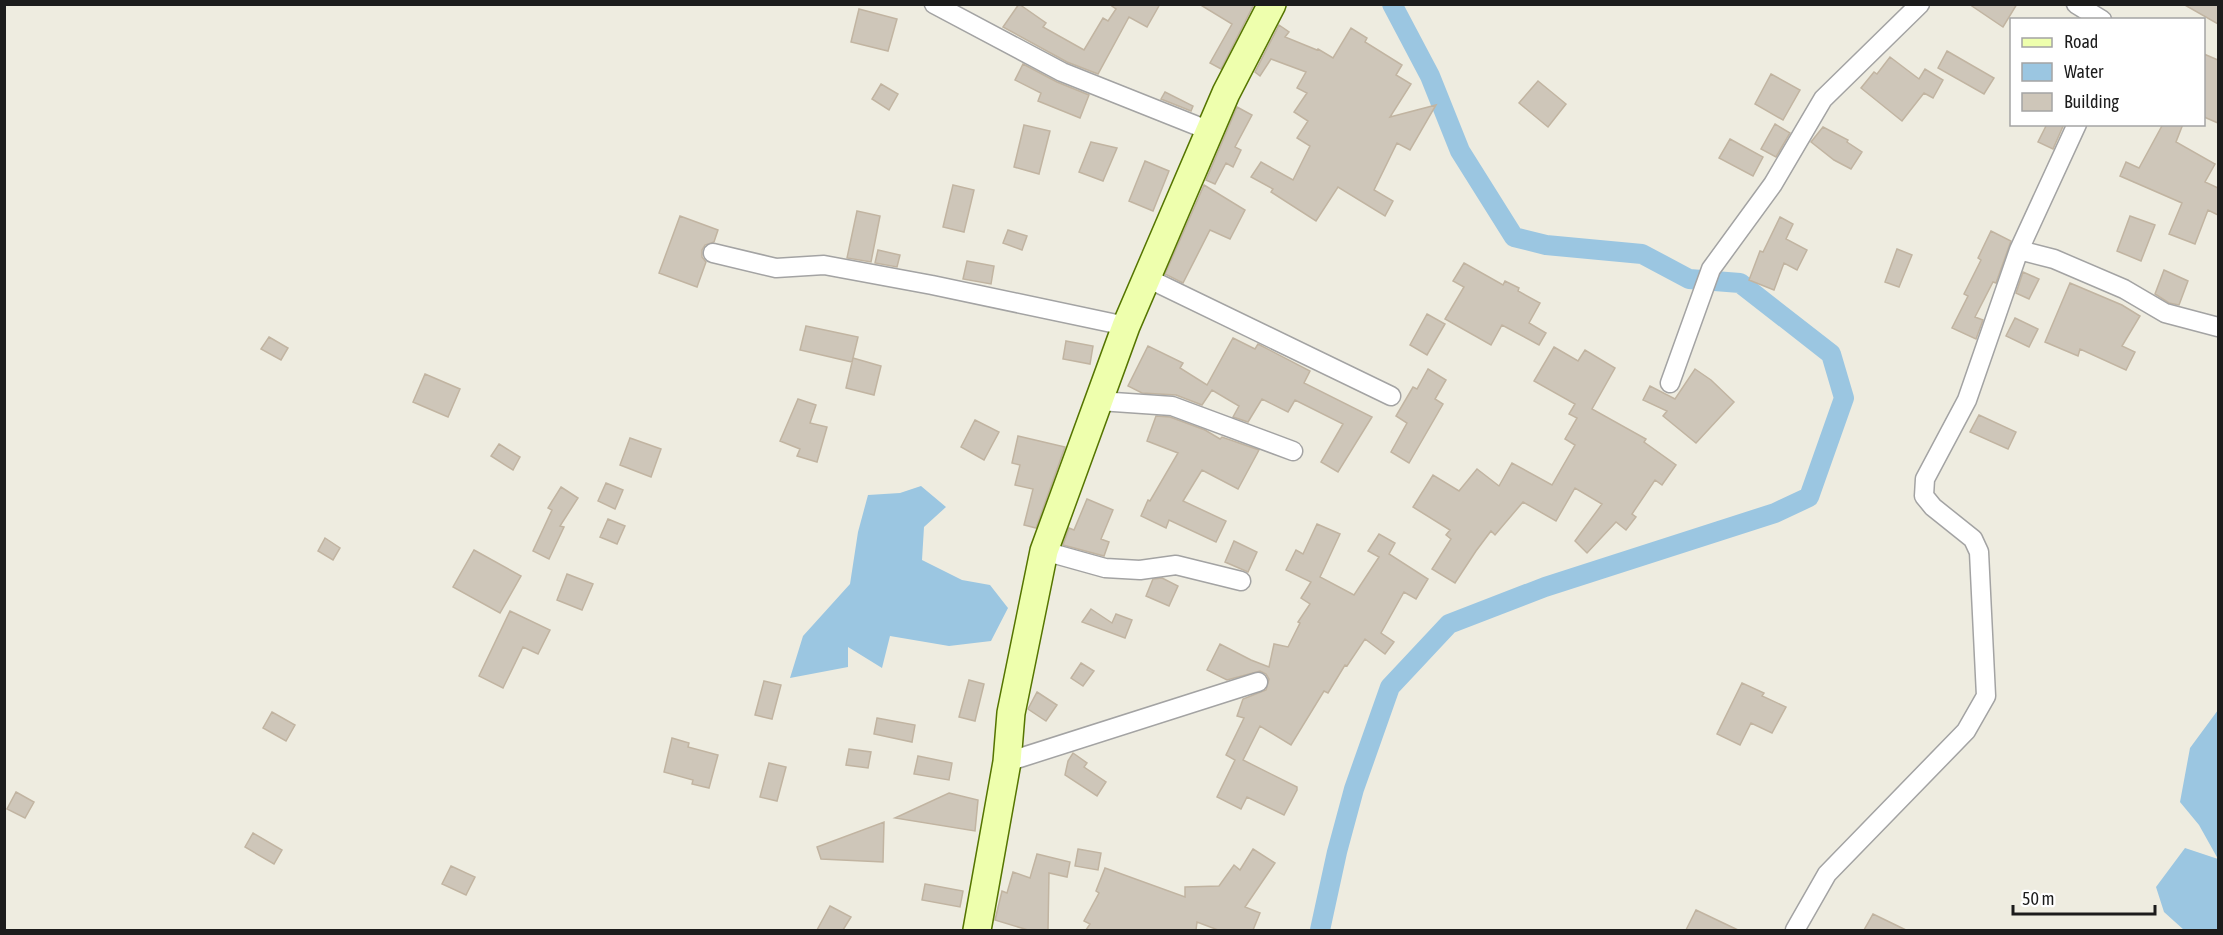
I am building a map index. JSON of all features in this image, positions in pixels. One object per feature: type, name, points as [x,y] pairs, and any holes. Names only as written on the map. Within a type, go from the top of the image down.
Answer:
[{"type":"street","points":[[934,4],[1062,72],[1210,131]]},
{"type":"street","points":[[976,930],[1007,762],[1011,713],[1044,550],[1126,326],[1226,93],[1272,4]]},
{"type":"street","points":[[1670,383],[1711,269],[1773,184],[1823,99],[1920,4]]},
{"type":"street","points":[[2076,4],[2099,18]]},
{"type":"street","points":[[1795,930],[1827,874],[1966,731],[1986,696],[1979,552],[1972,539],[1932,507],[1924,495],[1925,479],[1967,400],[2019,250],[2076,126]]},
{"type":"street","points":[[2019,250],[2054,260],[2124,289],[2165,313],[2218,327]]},
{"type":"street","points":[[713,253],[776,268],[824,265],[1126,326]]},
{"type":"street","points":[[1147,278],[1391,396]]},
{"type":"street","points":[[1099,401],[1172,405],[1293,451]]},
{"type":"street","points":[[1044,550],[1106,568],[1140,570],[1176,565],[1241,581]]},
{"type":"street","points":[[1007,762],[1257,682]]},
{"type":"water","points":[[921,486],[946,507],[924,527],[922,560],[962,580],[990,585],[1008,608],[991,641],[949,646],[890,636],[882,668],[848,647],[848,667],[790,678],[803,636],[850,584],[858,532],[868,495],[900,493]]},
{"type":"water","points":[[2218,710],[2218,859],[2199,825],[2180,802],[2190,748]]},
{"type":"water","points":[[2185,848],[2218,859],[2218,930],[2184,930],[2164,912],[2156,887]]},
{"type":"building","points":[[1019,4],[1046,23],[1043,27],[1084,50],[1103,18],[1108,21],[1116,9],[1109,4],[1160,4],[1147,27],[1129,17],[1098,74],[1067,62],[1003,27]]},
{"type":"building","points":[[1199,4],[1254,4],[1221,69],[1210,63],[1232,24]]},
{"type":"building","points":[[1969,4],[2017,4],[2003,27]]},
{"type":"building","points":[[2183,4],[2218,4],[2218,24]]},
{"type":"building","points":[[859,9],[897,19],[888,51],[851,42]]},
{"type":"building","points":[[1279,25],[1289,32],[1285,37],[1318,49],[1333,58],[1351,28],[1367,38],[1365,42],[1402,65],[1396,75],[1411,84],[1390,117],[1436,105],[1410,150],[1397,143],[1374,190],[1393,201],[1385,216],[1338,187],[1316,221],[1271,192],[1273,189],[1251,177],[1261,162],[1293,180],[1310,146],[1297,138],[1308,121],[1294,112],[1307,93],[1297,88],[1306,72],[1271,59],[1260,76],[1255,72]]},
{"type":"building","points":[[1947,51],[1994,78],[1984,94],[1938,68]]},
{"type":"building","points":[[2205,54],[2218,60],[2218,123],[2205,117]]},
{"type":"building","points":[[1890,57],[1919,79],[1925,69],[1943,80],[1933,98],[1924,93],[1902,121],[1861,88],[1874,72],[1877,74]]},
{"type":"building","points":[[1023,64],[1057,82],[1089,95],[1080,118],[1038,101],[1041,93],[1015,80]]},
{"type":"building","points":[[1771,74],[1800,90],[1783,120],[1755,104]]},
{"type":"building","points":[[1538,81],[1566,104],[1548,127],[1519,103]]},
{"type":"building","points":[[881,84],[898,94],[889,110],[872,99]]},
{"type":"building","points":[[1165,92],[1193,106],[1191,111],[1161,99]]},
{"type":"building","points":[[1237,107],[1252,115],[1235,147],[1241,150],[1233,167],[1226,163],[1215,184],[1206,180]]},
{"type":"building","points":[[1775,124],[1790,133],[1776,157],[1761,149]]},
{"type":"building","points":[[1024,125],[1050,131],[1039,174],[1014,167]]},
{"type":"building","points":[[2046,126],[2063,126],[2053,149],[2038,142]]},
{"type":"building","points":[[2162,126],[2182,126],[2176,142],[2215,164],[2205,182],[2218,188],[2218,215],[2208,210],[2195,244],[2169,234],[2182,203],[2120,176],[2126,162],[2139,168]]},
{"type":"building","points":[[1823,127],[1848,140],[1847,142],[1862,152],[1851,169],[1834,160],[1811,142]]},
{"type":"building","points":[[1730,139],[1763,157],[1753,176],[1719,158]]},
{"type":"building","points":[[1091,142],[1117,148],[1103,181],[1079,172]]},
{"type":"building","points":[[1145,161],[1169,171],[1153,211],[1129,201]]},
{"type":"building","points":[[953,185],[974,190],[964,232],[943,227]]},
{"type":"building","points":[[1204,185],[1245,210],[1230,239],[1210,230],[1183,283],[1165,274]]},
{"type":"building","points":[[857,211],[880,216],[871,262],[847,258]]},
{"type":"building","points":[[680,216],[718,230],[714,242],[705,245],[702,250],[702,257],[706,262],[697,287],[659,273]]},
{"type":"building","points":[[2130,216],[2155,225],[2141,261],[2117,251]]},
{"type":"building","points":[[1780,217],[1793,224],[1786,239],[1807,250],[1797,270],[1784,263],[1774,290],[1749,280],[1760,251],[1763,252]]},
{"type":"building","points":[[1008,230],[1027,236],[1022,250],[1003,243]]},
{"type":"building","points":[[1991,231],[2011,241],[1996,283],[1993,282],[1975,317],[1983,320],[1976,339],[1952,328],[1968,296],[1964,294],[1981,260],[1978,258]]},
{"type":"building","points":[[1897,249],[1912,255],[1899,287],[1885,282]]},
{"type":"building","points":[[878,250],[900,255],[897,267],[875,263]]},
{"type":"building","points":[[967,261],[994,266],[991,284],[963,279]]},
{"type":"building","points":[[1464,263],[1503,285],[1505,281],[1519,288],[1518,291],[1540,303],[1529,323],[1546,333],[1539,345],[1502,325],[1491,345],[1445,319],[1464,287],[1453,281]]},
{"type":"building","points":[[2164,270],[2188,281],[2179,305],[2169,303],[2155,294]]},
{"type":"building","points":[[2023,272],[2039,279],[2029,299],[2016,293]]},
{"type":"building","points":[[2070,283],[2122,305],[2140,316],[2122,346],[2135,352],[2126,370],[2080,349],[2078,356],[2045,342]]},
{"type":"building","points":[[1427,314],[1445,324],[1427,355],[1410,345]]},
{"type":"building","points":[[2015,318],[2038,329],[2029,347],[2006,336]]},
{"type":"building","points":[[806,326],[858,337],[852,362],[800,350]]},
{"type":"building","points":[[269,337],[288,348],[281,360],[261,349]]},
{"type":"building","points":[[1233,338],[1255,349],[1258,344],[1310,371],[1304,383],[1372,417],[1338,472],[1321,462],[1343,424],[1295,400],[1288,412],[1262,399],[1248,422],[1233,417],[1239,406],[1212,390],[1202,405],[1176,395],[1142,393],[1128,386],[1148,346],[1183,363],[1180,368],[1207,385]]},
{"type":"building","points":[[1066,341],[1093,346],[1090,364],[1063,359]]},
{"type":"building","points":[[1554,347],[1578,361],[1585,350],[1615,368],[1592,409],[1646,439],[1644,442],[1676,465],[1662,485],[1655,480],[1632,514],[1636,517],[1626,530],[1616,522],[1587,553],[1575,541],[1602,504],[1575,488],[1556,521],[1523,502],[1495,535],[1491,531],[1455,583],[1432,569],[1451,539],[1446,535],[1450,530],[1413,507],[1433,475],[1459,491],[1477,469],[1499,486],[1512,463],[1552,485],[1575,445],[1565,439],[1577,418],[1569,414],[1575,404],[1534,381]]},
{"type":"building","points":[[853,358],[881,366],[874,395],[846,388]]},
{"type":"building","points":[[1428,369],[1446,380],[1435,399],[1443,404],[1409,463],[1391,452],[1407,423],[1396,416],[1413,387],[1417,389]]},
{"type":"building","points":[[1695,369],[1711,380],[1734,402],[1696,443],[1663,416],[1667,411],[1643,400],[1650,386],[1675,399]]},
{"type":"building","points":[[425,374],[460,389],[448,417],[413,402]]},
{"type":"building","points":[[798,399],[816,405],[810,423],[827,427],[817,462],[797,456],[800,449],[780,441]]},
{"type":"building","points":[[1979,415],[2016,432],[2008,449],[1970,432]]},
{"type":"building","points":[[1156,416],[1170,417],[1205,430],[1220,439],[1222,437],[1259,450],[1238,489],[1202,470],[1183,501],[1226,521],[1216,542],[1169,520],[1166,528],[1141,516],[1148,500],[1150,501],[1178,453],[1147,441]]},
{"type":"building","points":[[975,420],[999,432],[984,460],[961,447]]},
{"type":"building","points":[[1018,436],[1065,447],[1036,528],[1024,525],[1033,489],[1015,485],[1020,465],[1012,463]]},
{"type":"building","points":[[630,438],[661,449],[651,477],[620,465]]},
{"type":"building","points":[[499,444],[520,457],[513,470],[491,456]]},
{"type":"building","points":[[606,483],[623,490],[615,509],[598,501]]},
{"type":"building","points":[[561,487],[578,498],[560,526],[564,527],[549,559],[533,551],[552,510],[548,508]]},
{"type":"building","points":[[1087,499],[1113,510],[1101,539],[1109,542],[1104,556],[1063,545],[1069,528],[1074,530]]},
{"type":"building","points":[[608,519],[625,526],[617,544],[600,537]]},
{"type":"building","points":[[1317,524],[1340,534],[1320,577],[1354,595],[1379,557],[1368,551],[1379,534],[1395,543],[1389,554],[1428,579],[1416,599],[1404,592],[1381,633],[1394,642],[1385,654],[1365,639],[1347,666],[1345,665],[1328,693],[1324,691],[1291,745],[1260,726],[1243,760],[1297,787],[1297,790],[1284,815],[1247,797],[1241,809],[1217,797],[1235,760],[1226,755],[1244,718],[1237,716],[1243,699],[1266,690],[1269,679],[1260,671],[1227,680],[1207,670],[1220,644],[1269,667],[1274,644],[1288,647],[1300,623],[1298,622],[1310,604],[1301,598],[1311,582],[1286,570],[1296,550],[1303,554]]},
{"type":"building","points":[[325,538],[340,548],[333,560],[318,551]]},
{"type":"building","points":[[1234,541],[1257,552],[1248,572],[1225,562]]},
{"type":"building","points":[[474,550],[521,576],[500,613],[453,587]]},
{"type":"building","points":[[567,574],[593,584],[582,610],[557,600]]},
{"type":"building","points":[[1162,578],[1178,586],[1169,606],[1146,596],[1153,579]]},
{"type":"building","points":[[1091,609],[1112,623],[1116,614],[1132,620],[1125,638],[1082,622]]},
{"type":"building","points":[[510,611],[550,630],[538,654],[523,647],[503,688],[479,676]]},
{"type":"building","points":[[1081,663],[1094,671],[1083,686],[1071,678]]},
{"type":"building","points":[[969,680],[984,684],[975,721],[959,717]]},
{"type":"building","points":[[764,681],[781,685],[772,719],[755,715]]},
{"type":"building","points":[[1742,683],[1764,693],[1762,696],[1786,707],[1772,733],[1751,723],[1740,745],[1717,734]]},
{"type":"building","points":[[1037,692],[1057,705],[1046,721],[1028,709]]},
{"type":"building","points":[[272,712],[295,725],[286,741],[263,728]]},
{"type":"building","points":[[877,718],[915,725],[912,742],[874,734]]},
{"type":"building","points":[[672,738],[689,743],[688,747],[718,755],[709,788],[692,784],[693,780],[664,772]]},
{"type":"building","points":[[849,749],[871,752],[868,768],[846,765]]},
{"type":"building","points":[[1073,753],[1087,763],[1084,767],[1106,782],[1097,796],[1065,775],[1068,761]]},
{"type":"building","points":[[918,756],[952,763],[949,780],[914,774]]},
{"type":"building","points":[[769,763],[786,767],[777,801],[760,797]]},
{"type":"building","points":[[16,792],[34,802],[25,818],[7,809]]},
{"type":"building","points":[[949,793],[978,800],[975,831],[895,818]]},
{"type":"building","points":[[884,822],[883,862],[821,859],[817,847]]},
{"type":"building","points":[[253,833],[282,850],[274,864],[245,847]]},
{"type":"building","points":[[1078,849],[1101,853],[1098,870],[1075,866]]},
{"type":"building","points":[[1253,849],[1275,863],[1245,907],[1260,913],[1253,930],[1218,930],[1197,922],[1196,930],[1086,930],[1090,924],[1084,921],[1099,893],[1096,891],[1105,868],[1185,897],[1185,887],[1219,886],[1234,865],[1240,870]]},
{"type":"building","points":[[1037,854],[1070,862],[1067,877],[1049,873],[1048,930],[1028,930],[995,920],[1002,891],[1007,893],[1013,872],[1030,878]]},
{"type":"building","points":[[451,866],[475,877],[466,895],[442,884]]},
{"type":"building","points":[[925,884],[963,891],[960,907],[922,900]]},
{"type":"building","points":[[830,906],[851,917],[843,930],[817,930]]},
{"type":"building","points":[[1696,910],[1738,930],[1686,930]]},
{"type":"building","points":[[1873,914],[1906,930],[1864,930]]},
{"type":"waterway","points":[[1320,930],[1354,789],[1390,687],[1449,624],[1545,587],[1775,513],[1809,497],[1844,398],[1831,354],[1740,283],[1689,279],[1642,254],[1546,245],[1514,237],[1460,151],[1430,76],[1392,4]]}]
